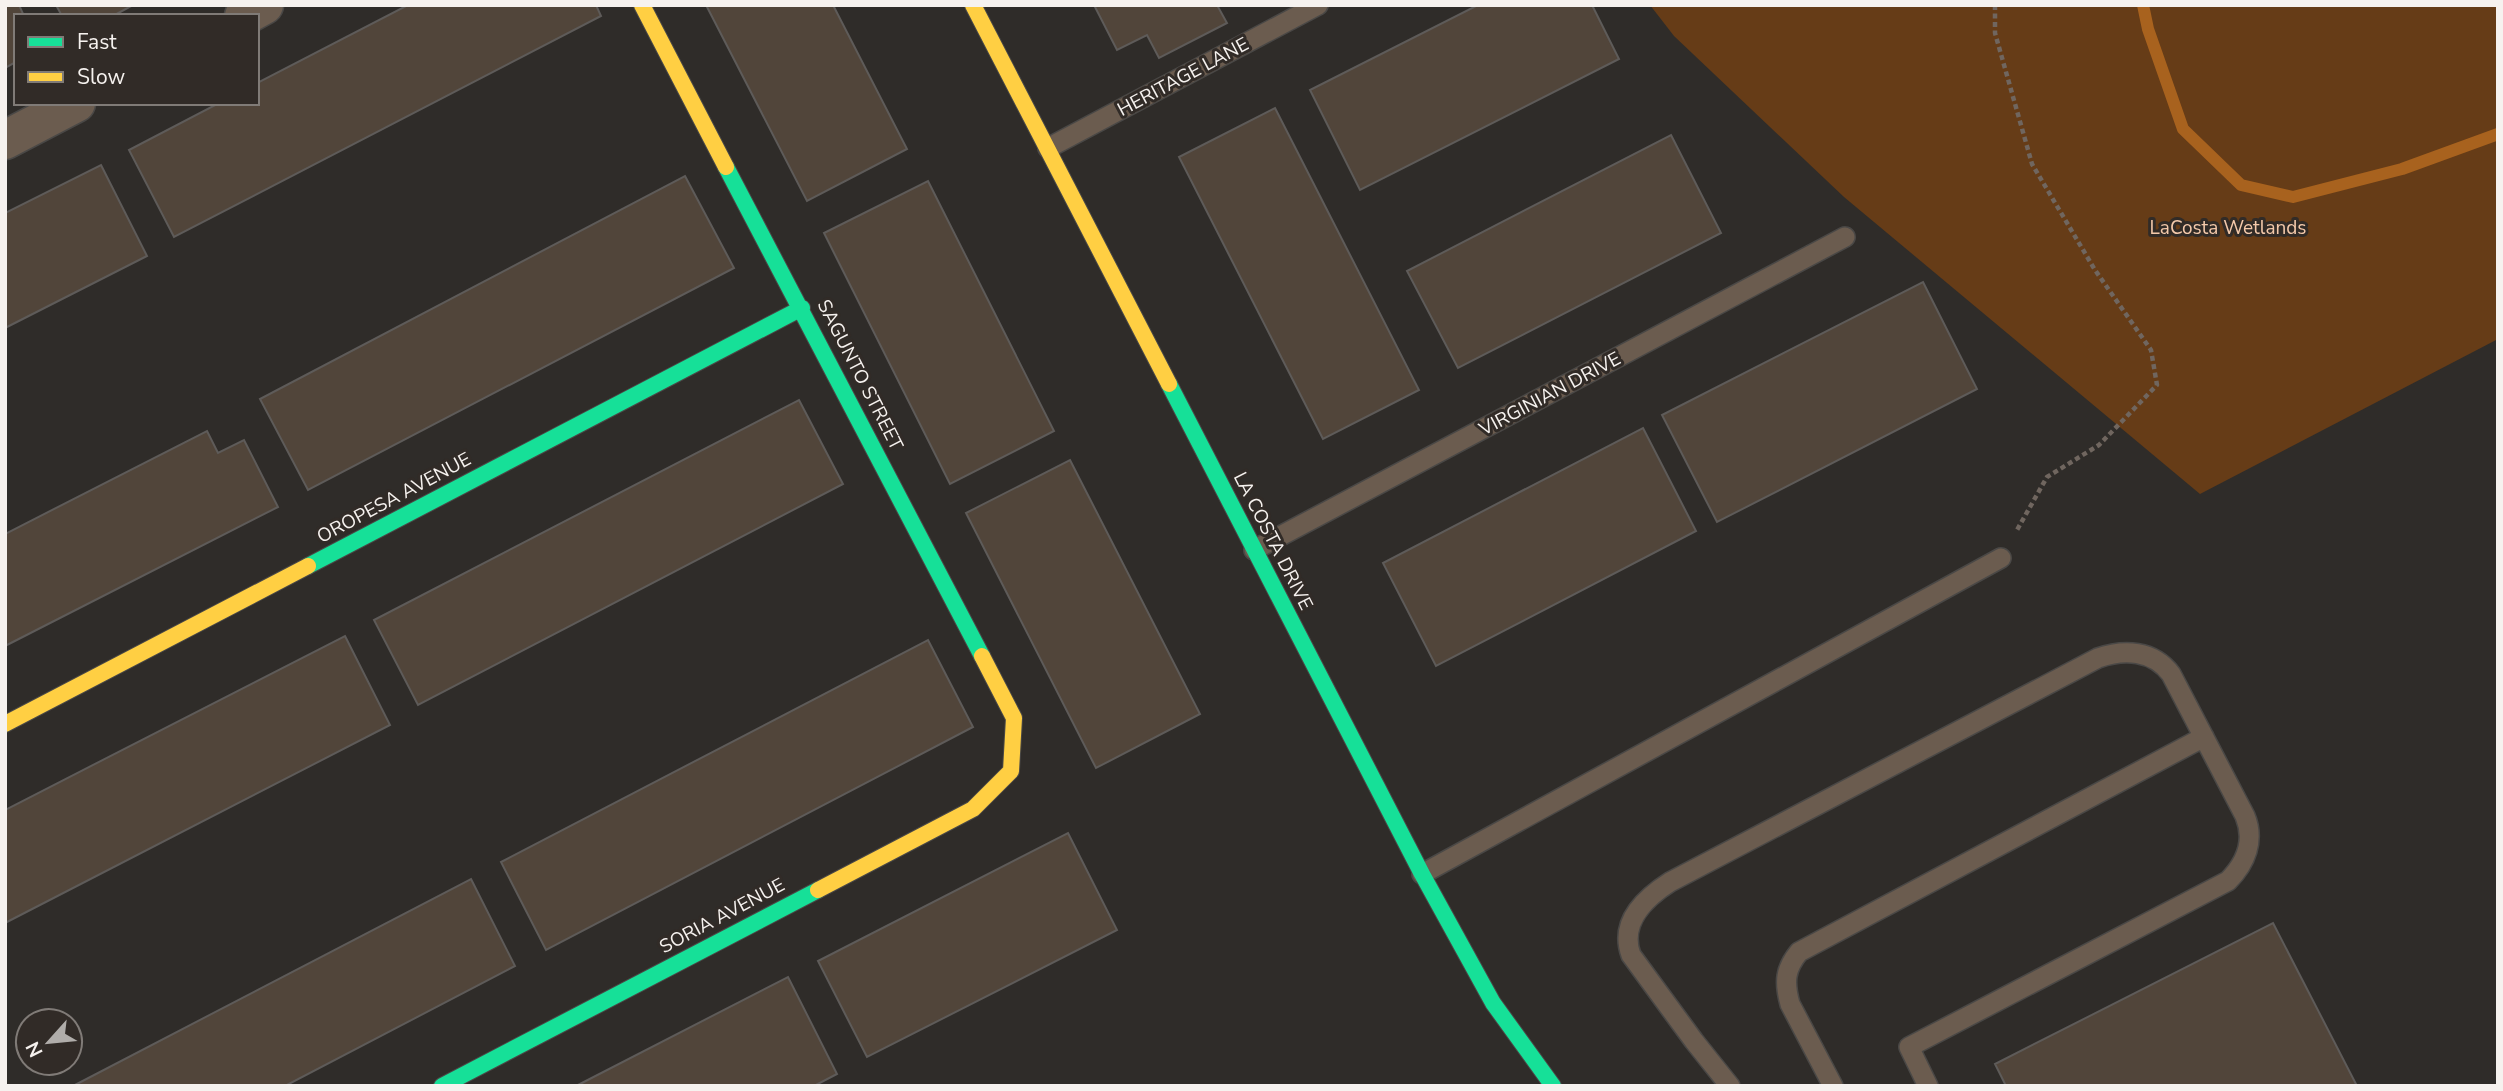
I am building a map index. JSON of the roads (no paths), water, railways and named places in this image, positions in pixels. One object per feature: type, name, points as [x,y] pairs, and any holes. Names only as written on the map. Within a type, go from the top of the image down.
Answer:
[{"type":"street","points":[[248,14],[264,5]]},
{"type":"street","name":"SAGUNTO STREET","points":[[642,5],[1014,718],[1011,771]]},
{"type":"street","name":"LA COSTA DRIVE","points":[[973,5],[1422,874],[1493,1003],[1553,1086]]},
{"type":"street","points":[[5,140],[72,105]]},
{"type":"street","name":"OROPESA AVENUE","points":[[5,724],[802,308]]},
{"type":"street","name":"SORIA AVENUE","points":[[442,1086],[973,809],[1011,771]]},
{"type":"lane","name":"HERITAGE LANE","points":[[1048,148],[1318,5]]},
{"type":"lane","name":"VIRGINIAN DRIVE","points":[[1254,550],[1845,237]]},
{"type":"lane","points":[[1422,874],[2001,558]]},
{"type":"lane","points":[[1730,1086],[1631,955],[1628,942],[1632,919],[1641,905],[1656,891],[2098,658],[2111,653],[2127,652],[2141,654],[2162,664],[2171,674],[2248,823],[2248,850],[2241,867],[2228,881],[1909,1048],[1928,1086]]},
{"type":"lane","points":[[1833,1086],[1790,1004],[1786,990],[1785,977],[1800,952],[2204,737]]},
{"type":"waterway","points":[[2143,5],[2148,29],[2183,129],[2241,185],[2293,197],[2402,169],[2498,134]]},
{"type":"park label","name":"LaCosta Wetlands","points":[[2228,228]]}]
